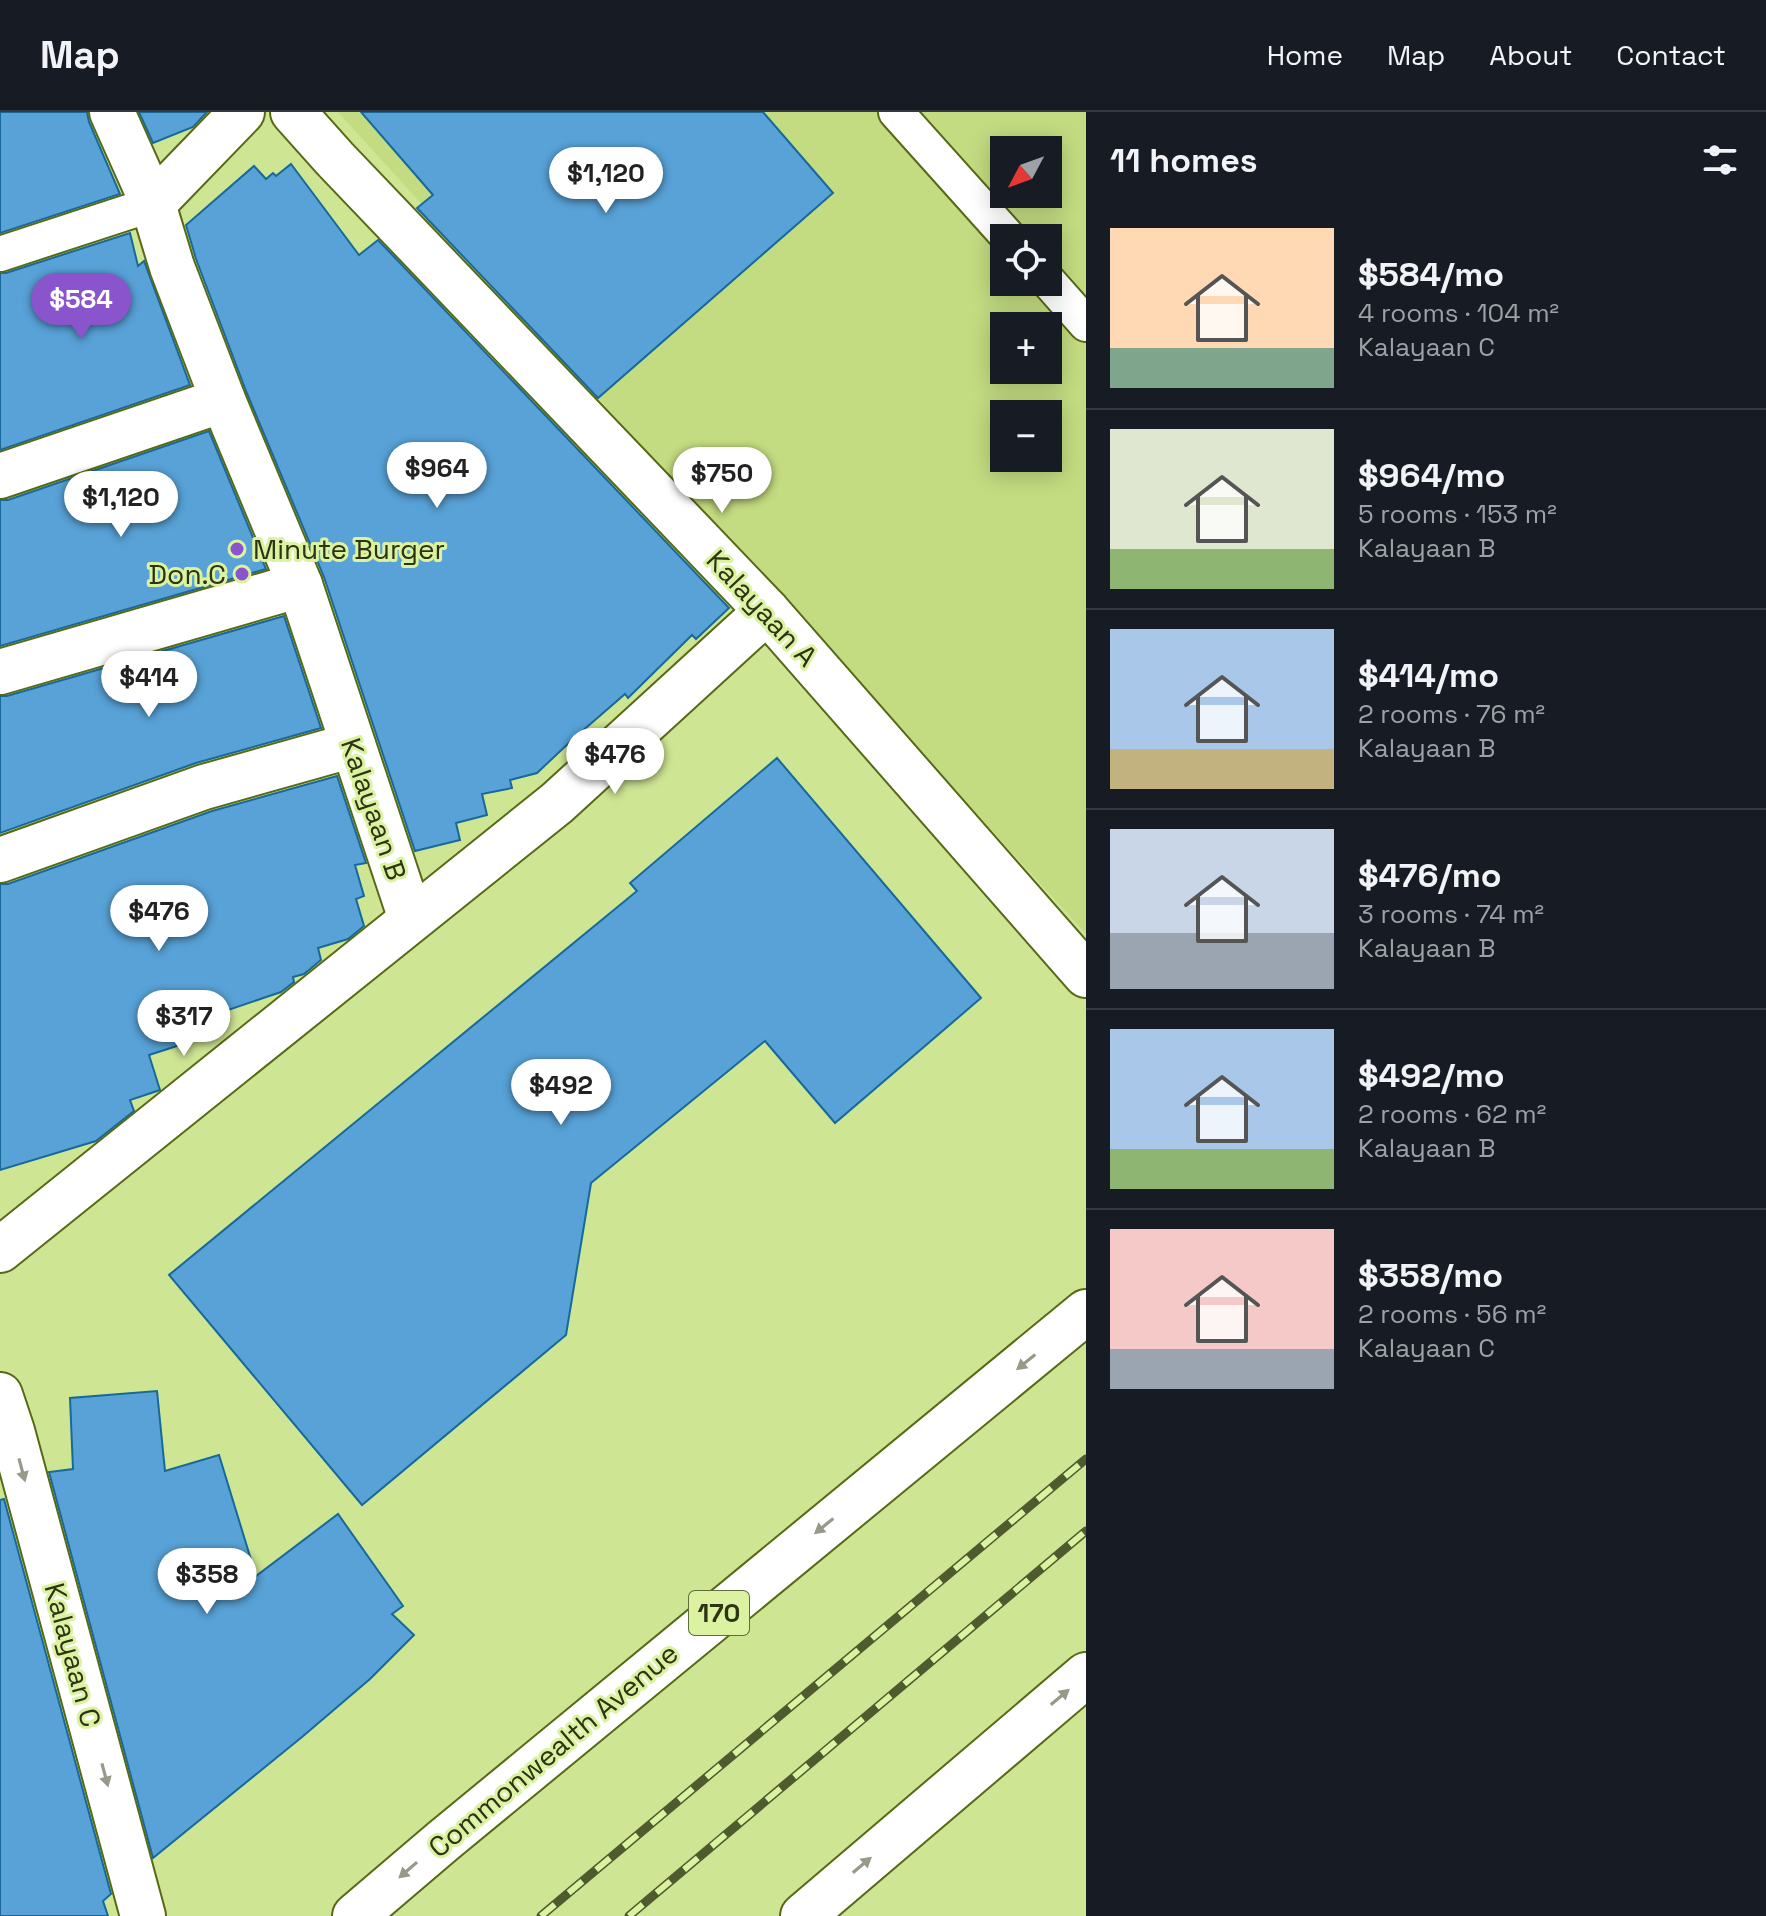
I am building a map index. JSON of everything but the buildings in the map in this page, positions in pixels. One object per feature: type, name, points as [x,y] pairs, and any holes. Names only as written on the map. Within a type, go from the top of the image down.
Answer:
[{"type":"street","name":"Kalayaan B","points":[[112,112],[153,204],[172,267],[223,400],[300,585],[411,919]]},
{"type":"street","points":[[153,204],[242,112]]},
{"type":"street","name":"Kalayaan A","points":[[293,112],[767,611],[1086,975]]},
{"type":"street","points":[[0,476],[223,400]]},
{"type":"street","points":[[0,672],[300,585]]},
{"type":"street","points":[[0,1250],[557,803],[767,611]]},
{"type":"street","points":[[0,860],[204,787],[353,745]]},
{"type":"street","name":"Commonwealth Avenue","points":[[355,1916],[1086,1312]]},
{"type":"street","name":"Kalayaan C","points":[[0,1395],[143,1916]]},
{"type":"street","points":[[803,1916],[1086,1675]]},
{"type":"lane","points":[[896,112],[996,224]]},
{"type":"lane","points":[[0,254],[153,204]]},
{"type":"lane","points":[[1061,296],[1086,324]]},
{"type":"shaded area","points":[[338,112],[1086,112],[1086,934]]},
{"type":"railway","points":[[541,1916],[1086,1459]]},
{"type":"railway","points":[[629,1916],[1086,1531]]},
{"type":"place","name":"Minute Burger","points":[[237,549]]},
{"type":"place","name":"Don.C","points":[[242,574]]}]
